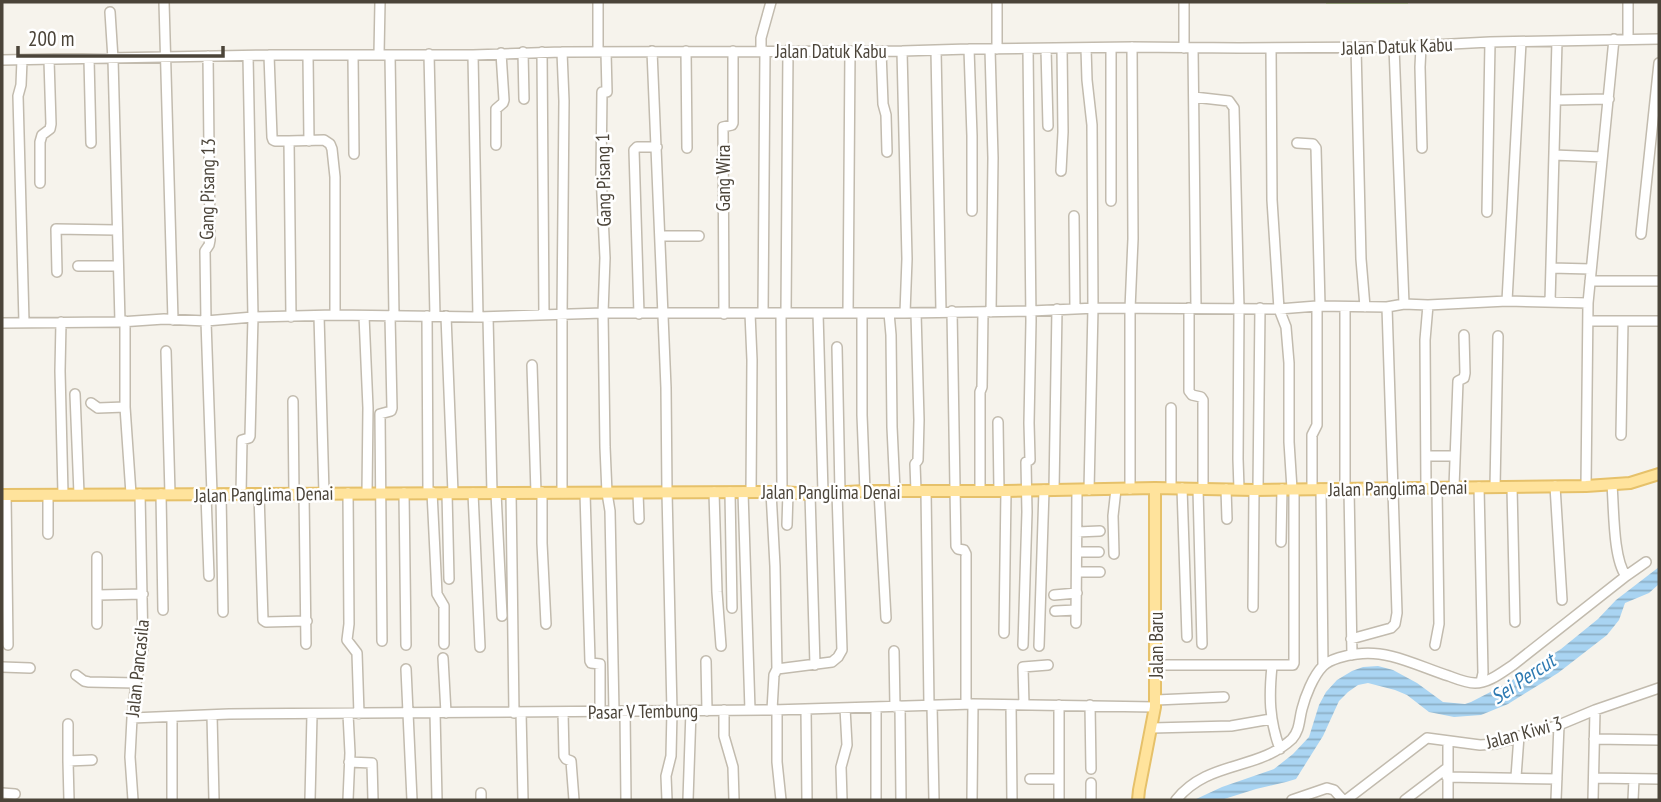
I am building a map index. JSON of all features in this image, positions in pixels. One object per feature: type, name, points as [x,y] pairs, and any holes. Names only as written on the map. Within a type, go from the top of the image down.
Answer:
[{"type":"main road","name":"Jalan Panglima Denai","points":[[4,495],[430,492],[810,494],[1154,488],[1512,487],[1612,485],[1659,474]]},
{"type":"main road","name":"Jalan Baru","points":[[1139,800],[1155,704],[1154,488]]},
{"type":"street","points":[[164,2],[173,320]]},
{"type":"street","points":[[379,54],[380,2]]},
{"type":"street","name":"Gang Pisang 1","points":[[598,2],[607,92],[602,92],[601,174],[604,447],[610,511],[614,712]]},
{"type":"street","points":[[763,313],[762,47],[771,2]]},
{"type":"street","points":[[980,491],[980,392],[987,312],[997,2]]},
{"type":"street","points":[[1184,2],[1194,97],[1189,391],[1203,400],[1202,644]]},
{"type":"street","points":[[1628,2],[1628,39]]},
{"type":"street","name":"Jalan Pancasila","points":[[110,12],[116,230],[125,407],[143,594],[143,648],[131,718],[133,800]]},
{"type":"street","points":[[1586,486],[1588,303],[1614,39]]},
{"type":"street","name":"Jalan Datuk Kabu","points":[[2,60],[733,51],[762,47],[788,50],[902,51],[969,49],[996,45],[1028,49],[1394,47],[1490,42],[1659,39]]},
{"type":"street","points":[[1550,302],[1557,41]]},
{"type":"street","points":[[1487,212],[1490,42]]},
{"type":"street","points":[[1507,301],[1521,42]]},
{"type":"street","points":[[1421,46],[1422,148]]},
{"type":"street","points":[[1130,489],[1132,47]]},
{"type":"street","points":[[1356,47],[1361,259],[1365,307]]},
{"type":"street","points":[[1394,47],[1404,304]]},
{"type":"street","points":[[1061,171],[1062,48]]},
{"type":"street","points":[[1076,623],[1077,532],[1083,490],[1093,308],[1092,125],[1086,48]]},
{"type":"street","points":[[1111,48],[1111,201]]},
{"type":"street","points":[[1156,665],[1293,666],[1294,663],[1289,363],[1286,327],[1279,309],[1272,200],[1271,48]]},
{"type":"street","points":[[969,49],[972,211]]},
{"type":"street","points":[[1023,645],[1026,462],[1030,460],[1028,49]]},
{"type":"street","points":[[1046,49],[1048,126]]},
{"type":"street","points":[[781,800],[772,686],[777,670],[775,566],[783,394],[788,50]]},
{"type":"street","points":[[936,50],[941,312]]},
{"type":"street","points":[[652,51],[664,314],[672,711],[671,756],[666,776],[667,800]]},
{"type":"street","points":[[685,51],[687,148]]},
{"type":"street","name":"Gang Wira","points":[[724,314],[723,127],[733,123],[733,51]]},
{"type":"street","points":[[848,313],[850,51]]},
{"type":"street","points":[[881,51],[887,152]]},
{"type":"street","points":[[902,51],[907,259],[905,313]]},
{"type":"street","points":[[523,52],[524,99]]},
{"type":"street","points":[[542,52],[544,315]]},
{"type":"street","points":[[562,52],[562,492]]},
{"type":"street","points":[[496,145],[496,109],[504,100],[501,53]]},
{"type":"street","points":[[429,54],[430,492],[437,594],[444,606],[444,644]]},
{"type":"street","points":[[269,55],[273,140],[324,140],[332,149],[335,177],[335,316]]},
{"type":"street","points":[[353,55],[354,154]]},
{"type":"street","points":[[382,641],[380,414],[391,411],[390,55]]},
{"type":"street","points":[[472,55],[478,317]]},
{"type":"street","name":"Gang Pisang 13","points":[[208,56],[210,240],[205,251],[213,494]]},
{"type":"street","points":[[241,494],[242,440],[250,438],[253,317],[248,56]]},
{"type":"street","points":[[308,56],[309,141]]},
{"type":"street","points":[[89,59],[91,143]]},
{"type":"street","points":[[22,60],[18,96],[24,322]]},
{"type":"street","points":[[40,183],[40,142],[51,124],[49,60]]},
{"type":"street","points":[[1641,234],[1659,63]]},
{"type":"street","points":[[1194,97],[1229,101],[1234,108],[1239,308],[1239,489]]},
{"type":"street","points":[[1556,100],[1609,99]]},
{"type":"street","points":[[289,141],[290,317]]},
{"type":"street","points":[[1176,800],[1199,780],[1280,749],[1295,735],[1308,689],[1323,665],[1312,435],[1317,425],[1319,306],[1316,148],[1313,144],[1297,143]]},
{"type":"street","points":[[639,314],[634,150],[637,147],[657,147]]},
{"type":"street","points":[[1554,155],[1602,157]]},
{"type":"street","points":[[1074,216],[1075,309]]},
{"type":"street","points":[[57,272],[56,229],[116,230]]},
{"type":"street","points":[[661,236],[699,236]]},
{"type":"street","points":[[78,266],[118,266]]},
{"type":"street","points":[[1551,268],[1591,269]]},
{"type":"street","points":[[1590,281],[1659,281]]},
{"type":"street","points":[[2,323],[206,321],[318,316],[916,313],[1093,308],[1279,309],[1507,301],[1588,303]]},
{"type":"street","points":[[1428,305],[1425,341],[1426,456],[1432,487],[1439,624],[1435,645]]},
{"type":"street","points":[[1345,307],[1352,655]]},
{"type":"street","points":[[1351,639],[1391,628],[1395,624],[1397,613],[1388,307]]},
{"type":"street","points":[[1253,607],[1260,308]]},
{"type":"street","points":[[1039,646],[1057,309]]},
{"type":"street","points":[[952,311],[956,546],[966,554],[972,800]]},
{"type":"street","points":[[750,313],[752,360],[747,492],[750,710]]},
{"type":"street","points":[[818,313],[823,493]]},
{"type":"street","points":[[862,313],[865,491]]},
{"type":"street","points":[[889,313],[895,491]]},
{"type":"street","points":[[916,313],[919,419],[918,460],[915,464],[921,491],[934,800]]},
{"type":"street","points":[[318,316],[324,494]]},
{"type":"street","points":[[364,316],[368,408],[367,493]]},
{"type":"street","points":[[446,316],[449,579]]},
{"type":"street","points":[[488,317],[494,493],[502,615]]},
{"type":"street","points":[[1588,321],[1659,321]]},
{"type":"street","points":[[1621,435],[1623,321]]},
{"type":"street","points":[[61,322],[63,494]]},
{"type":"street","points":[[1454,487],[1458,381],[1464,378],[1465,373],[1464,335]]},
{"type":"street","points":[[1495,487],[1498,336]]},
{"type":"street","points":[[777,670],[832,662],[842,650],[837,347]]},
{"type":"street","points":[[163,610],[166,352]]},
{"type":"street","points":[[532,365],[546,624]]},
{"type":"street","points":[[75,394],[79,494]]},
{"type":"street","points":[[293,401],[307,621],[306,644]]},
{"type":"street","points":[[91,403],[97,408],[125,407]]},
{"type":"street","points":[[1171,408],[1188,637]]},
{"type":"street","points":[[998,422],[1003,491],[1004,633]]},
{"type":"street","points":[[1426,456],[1454,456]]},
{"type":"street","points":[[1612,485],[1618,557],[1626,576]]},
{"type":"street","points":[[1555,486],[1562,600]]},
{"type":"street","points":[[1479,487],[1481,682]]},
{"type":"street","points":[[1512,487],[1515,622]]},
{"type":"street","points":[[1114,554],[1113,516],[1116,489]]},
{"type":"street","points":[[1226,489],[1227,519]]},
{"type":"street","points":[[1281,542],[1289,489]]},
{"type":"street","points":[[879,491],[886,618]]},
{"type":"street","points":[[714,492],[721,646]]},
{"type":"street","points":[[730,492],[732,608]]},
{"type":"street","points":[[780,492],[787,525]]},
{"type":"street","points":[[348,493],[347,640],[357,653],[359,713]]},
{"type":"street","points":[[404,493],[406,646]]},
{"type":"street","points":[[473,493],[480,648]]},
{"type":"street","points":[[510,493],[517,713],[523,800]]},
{"type":"street","points":[[585,493],[590,661],[600,665],[600,712]]},
{"type":"street","points":[[638,493],[639,519]]},
{"type":"street","points":[[209,576],[213,494]]},
{"type":"street","points":[[213,494],[223,612]]},
{"type":"street","points":[[259,494],[263,620],[307,621]]},
{"type":"street","points":[[810,494],[815,665]]},
{"type":"street","points":[[4,495],[8,645]]},
{"type":"street","points":[[48,495],[48,534]]},
{"type":"street","points":[[1077,532],[1100,531]]},
{"type":"street","points":[[1077,552],[1099,552]]},
{"type":"street","points":[[97,557],[97,624]]},
{"type":"street","points":[[1323,665],[1352,655],[1386,654],[1469,682],[1481,682],[1513,665],[1646,562]]},
{"type":"street","points":[[1077,572],[1100,572]]},
{"type":"street","points":[[1054,595],[1077,593]]},
{"type":"street","points":[[98,595],[143,594]]},
{"type":"street","points":[[1055,611],[1076,610]]},
{"type":"street","points":[[894,651],[901,800]]},
{"type":"street","points":[[443,658],[446,713]]},
{"type":"street","points":[[706,661],[707,711]]},
{"type":"street","points":[[1024,705],[1023,667],[1048,665]]},
{"type":"street","points":[[1272,666],[1271,719],[1280,749]]},
{"type":"street","points":[[2,667],[30,668]]},
{"type":"street","points":[[406,669],[412,800]]},
{"type":"street","points":[[76,675],[89,682],[136,683]]},
{"type":"street","name":"Jalan Kiwi 3","points":[[1344,800],[1426,739],[1488,745],[1559,725],[1659,688]]},
{"type":"street","name":"Pasar V Tembung","points":[[131,718],[359,713],[774,710],[970,704],[1155,704],[1224,697]]},
{"type":"street","points":[[1011,705],[1012,800]]},
{"type":"street","points":[[1059,705],[1059,800]]},
{"type":"street","points":[[1090,705],[1091,769]]},
{"type":"street","points":[[842,800],[841,767],[846,745],[845,708]]},
{"type":"street","points":[[876,708],[876,800]]},
{"type":"street","points":[[806,709],[807,800]]},
{"type":"street","points":[[724,710],[724,736],[733,767],[734,800]]},
{"type":"street","points":[[1593,800],[1595,710]]},
{"type":"street","points":[[688,800],[691,711]]},
{"type":"street","points":[[563,712],[564,756],[571,761],[574,800]]},
{"type":"street","points":[[625,712],[626,800]]},
{"type":"street","points":[[435,713],[438,800]]},
{"type":"street","points":[[348,714],[348,800]]},
{"type":"street","points":[[212,715],[214,800]]},
{"type":"street","points":[[310,800],[312,715]]},
{"type":"street","points":[[172,717],[172,800]]},
{"type":"street","points":[[1152,728],[1231,726],[1271,719]]},
{"type":"street","points":[[68,724],[68,800]]},
{"type":"street","points":[[1556,800],[1559,725]]},
{"type":"street","points":[[1516,777],[1518,736]]},
{"type":"street","points":[[1594,739],[1659,740]]},
{"type":"street","points":[[1448,741],[1448,800]]},
{"type":"street","points":[[68,761],[92,760]]},
{"type":"street","points":[[349,762],[372,763],[373,800]]},
{"type":"street","points":[[1405,800],[1443,769],[1452,776],[1557,779]]},
{"type":"street","points":[[1594,778],[1659,779]]},
{"type":"street","points":[[1031,779],[1059,779]]},
{"type":"street","points":[[1633,800],[1634,779]]},
{"type":"street","points":[[1091,783],[1091,800]]},
{"type":"street","points":[[1292,800],[1309,798],[1331,789],[1344,800]]},
{"type":"street","points":[[2,793],[15,794]]},
{"type":"green space","points":[[1408,2],[1408,4],[1326,4]]},
{"type":"water","name":"Sei Percut","points":[[1659,567],[1659,584],[1649,593],[1625,603],[1619,620],[1607,635],[1558,673],[1508,704],[1481,715],[1454,717],[1429,712],[1407,695],[1395,690],[1368,683],[1358,685],[1339,701],[1323,736],[1296,779],[1221,800],[1194,800],[1274,769],[1293,754],[1309,737],[1326,692],[1337,680],[1352,671],[1378,666],[1393,670],[1417,683],[1443,702],[1471,702],[1506,684],[1561,649],[1598,619],[1616,600]]}]
